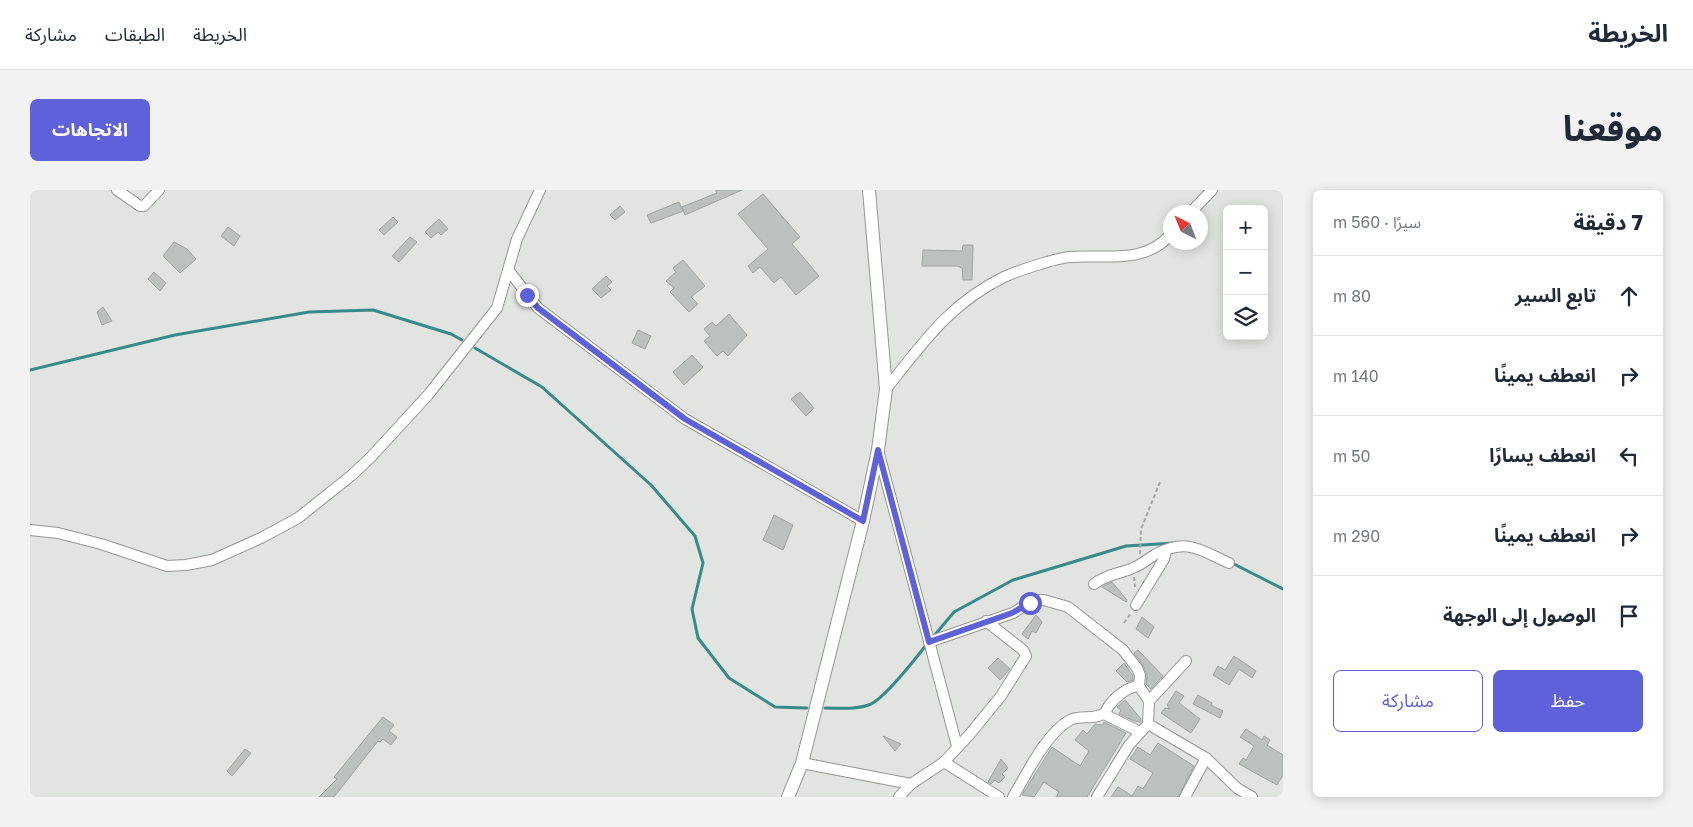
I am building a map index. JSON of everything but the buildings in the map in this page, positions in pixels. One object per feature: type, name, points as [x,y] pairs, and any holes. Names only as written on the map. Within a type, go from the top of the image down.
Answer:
[{"type":"street","points":[[117,190],[140,206],[144,206],[159,190]]},
{"type":"street","points":[[30,530],[58,533],[101,544],[167,566],[186,565],[212,560],[263,537],[298,518],[352,475],[371,457],[428,395],[497,308],[517,239],[540,190]]},
{"type":"street","points":[[788,797],[802,763],[863,521],[878,450],[886,389],[869,190]]},
{"type":"street","points":[[1198,205],[1212,190]]},
{"type":"street","points":[[886,389],[926,338],[954,308],[1005,277],[1068,257],[1133,257],[1163,242]]},
{"type":"street","points":[[509,271],[538,308],[685,419],[863,521]]},
{"type":"street","points":[[878,450],[957,746]]},
{"type":"street","points":[[1094,584],[1105,576],[1134,568],[1179,544],[1229,563]]},
{"type":"street","points":[[1136,605],[1164,559],[1166,550]]},
{"type":"street","points":[[929,642],[1012,613],[1038,600],[1068,607],[1123,650],[1140,675],[1140,686],[1149,701],[1148,724],[1140,732],[1097,797]]},
{"type":"street","points":[[899,797],[911,784],[944,762],[1001,696],[1026,656],[1024,650],[986,621]]},
{"type":"street","points":[[1149,701],[1186,660]]},
{"type":"street","points":[[1013,797],[1029,769],[1054,734],[1069,721],[1078,717],[1092,717],[1104,714],[1119,695],[1127,689],[1140,686]]},
{"type":"street","points":[[1104,714],[1140,732]]},
{"type":"street","points":[[1148,724],[1206,758],[1237,788],[1252,797]]},
{"type":"street","points":[[1185,797],[1206,758]]},
{"type":"street","points":[[944,762],[999,797]]},
{"type":"street","points":[[802,763],[911,784]]},
{"type":"path","points":[[1124,623],[1136,605],[1134,568],[1140,548],[1141,529],[1160,482]]},
{"type":"waterway","points":[[30,370],[175,335],[309,312],[373,310],[451,334],[462,340]]},
{"type":"waterway","points":[[475,348],[542,387],[651,485],[695,536],[703,563],[692,609],[698,638],[729,678],[775,707],[807,708]]},
{"type":"waterway","points":[[933,637],[954,612],[1013,580],[1126,546],[1174,543]]},
{"type":"waterway","points":[[1230,562],[1283,589]]},
{"type":"waterway","points":[[825,708],[854,708],[871,704],[885,694],[927,644]]},
{"type":"route","points":[[527,295],[538,308],[685,419],[863,521],[878,450],[929,642],[1012,613],[1030,603]]}]
